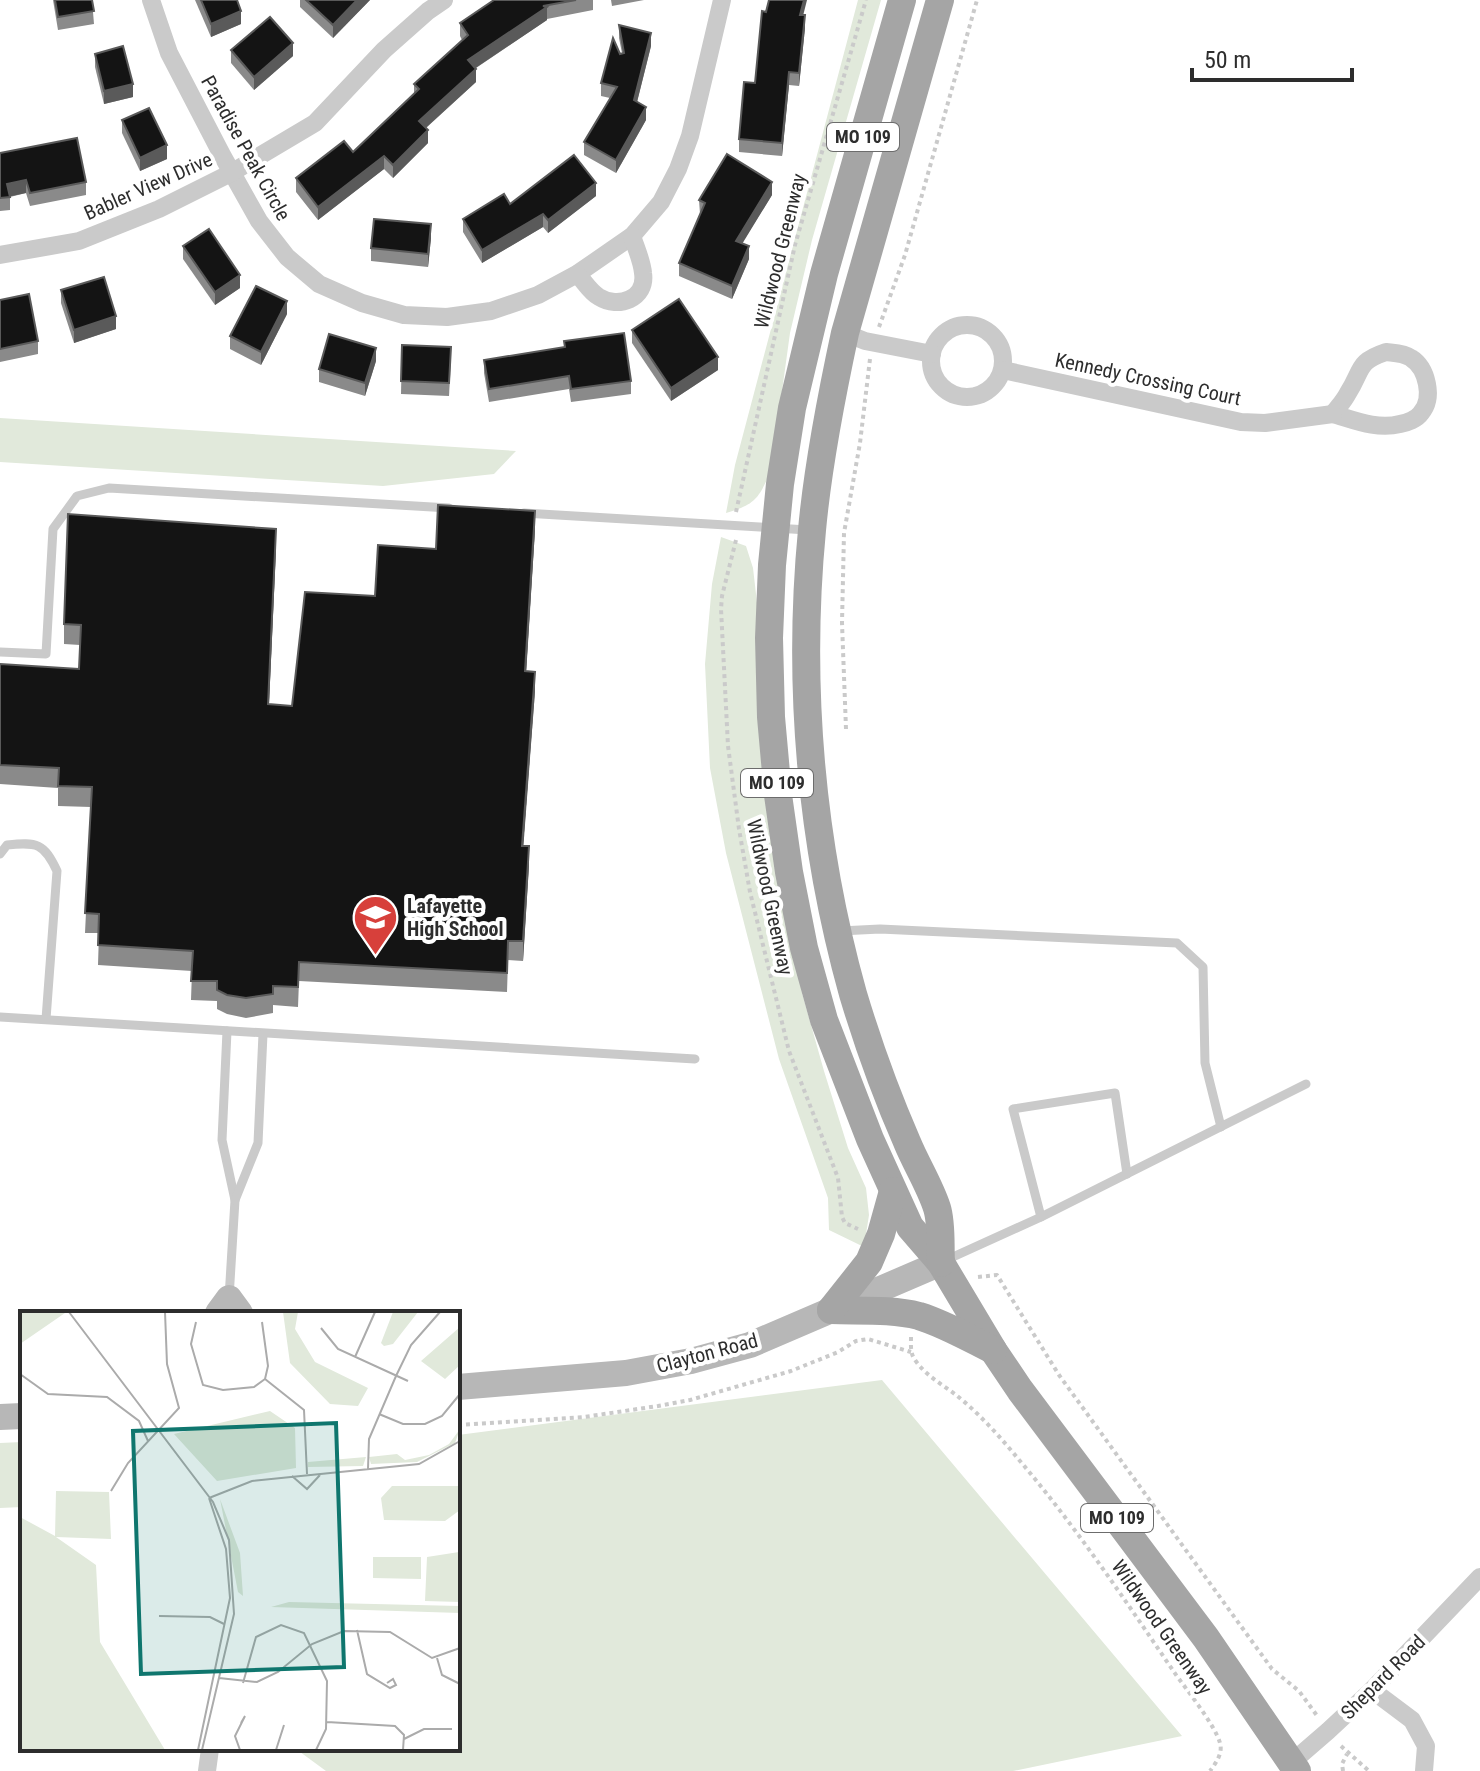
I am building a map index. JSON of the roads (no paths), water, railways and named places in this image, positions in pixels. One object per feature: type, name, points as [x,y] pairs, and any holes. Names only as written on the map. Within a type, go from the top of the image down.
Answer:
[{"type":"main road","name":"MO 109","points":[[902,0],[824,274],[792,408],[775,527],[769,638],[771,717],[778,795],[804,948],[824,1020],[870,1139],[910,1227],[941,1263],[1020,1390],[1206,1638],[1289,1768]]},
{"type":"main road","name":"MO 109","points":[[940,0],[845,333],[834,384],[820,460],[812,530],[806,652],[815,807],[837,931],[878,1071],[938,1210],[941,1263]]},
{"type":"main road","points":[[824,274],[845,333]]},
{"type":"main road","points":[[831,1310],[869,1262],[881,1234],[893,1191]]},
{"type":"main road","name":"Clayton Road","points":[[460,1387],[626,1373],[691,1361],[750,1345],[941,1263]]},
{"type":"main road","points":[[831,1310],[917,1316],[947,1326],[993,1350]]},
{"type":"main road","points":[[0,1417],[20,1416]]},
{"type":"street","name":"Paradise Peak Circle","points":[[151,0],[169,53],[231,173],[259,221],[287,257],[319,284],[362,303],[404,315],[447,317],[491,311],[538,295],[577,274],[632,236],[661,202],[678,169],[690,136],[722,0]]},
{"type":"street","name":"Babler View Drive","points":[[0,255],[79,241],[159,209],[231,173],[315,123],[384,50],[444,0]]},
{"type":"street","points":[[577,274],[601,299],[626,302],[634,298],[641,289],[644,276],[632,236]]},
{"type":"street","points":[[975,326],[996,339],[1003,354],[1003,370],[988,391],[972,397],[955,395],[936,379],[932,354],[939,339],[951,329],[975,326]]},
{"type":"street","points":[[845,333],[865,341],[932,354]]},
{"type":"street","name":"Kennedy Crossing Court","points":[[1003,370],[1241,422],[1265,423],[1333,414],[1371,425],[1398,425],[1421,413],[1428,395],[1424,375],[1410,357],[1386,352],[1376,356],[1365,362],[1358,371],[1350,391],[1333,414]]},
{"type":"street","name":"Shepard Road","points":[[1289,1768],[1372,1690],[1480,1577]]},
{"type":"street","points":[[1372,1690],[1412,1720],[1426,1746],[1424,1771]]},
{"type":"street","points":[[207,1771],[210,1751]]},
{"type":"lane","points":[[0,652],[46,654],[53,529],[77,496],[109,488],[454,508]]},
{"type":"lane","points":[[517,512],[812,530]]},
{"type":"lane","points":[[0,854],[7,845],[31,843],[49,853],[57,871],[46,1019]]},
{"type":"lane","points":[[837,931],[880,929],[1177,943],[1203,967],[1205,1063],[1221,1127]]},
{"type":"lane","points":[[0,1017],[695,1059]]},
{"type":"lane","points":[[227,1031],[222,1140],[235,1200],[229,1309]]},
{"type":"lane","points":[[235,1200],[258,1143],[263,1034]]},
{"type":"lane","points":[[941,1263],[1041,1217],[1306,1084]]},
{"type":"lane","points":[[1041,1217],[1013,1109],[1115,1093],[1127,1174]]},
{"type":"place","name":"Lafayette High School","points":[[376,956]]}]
